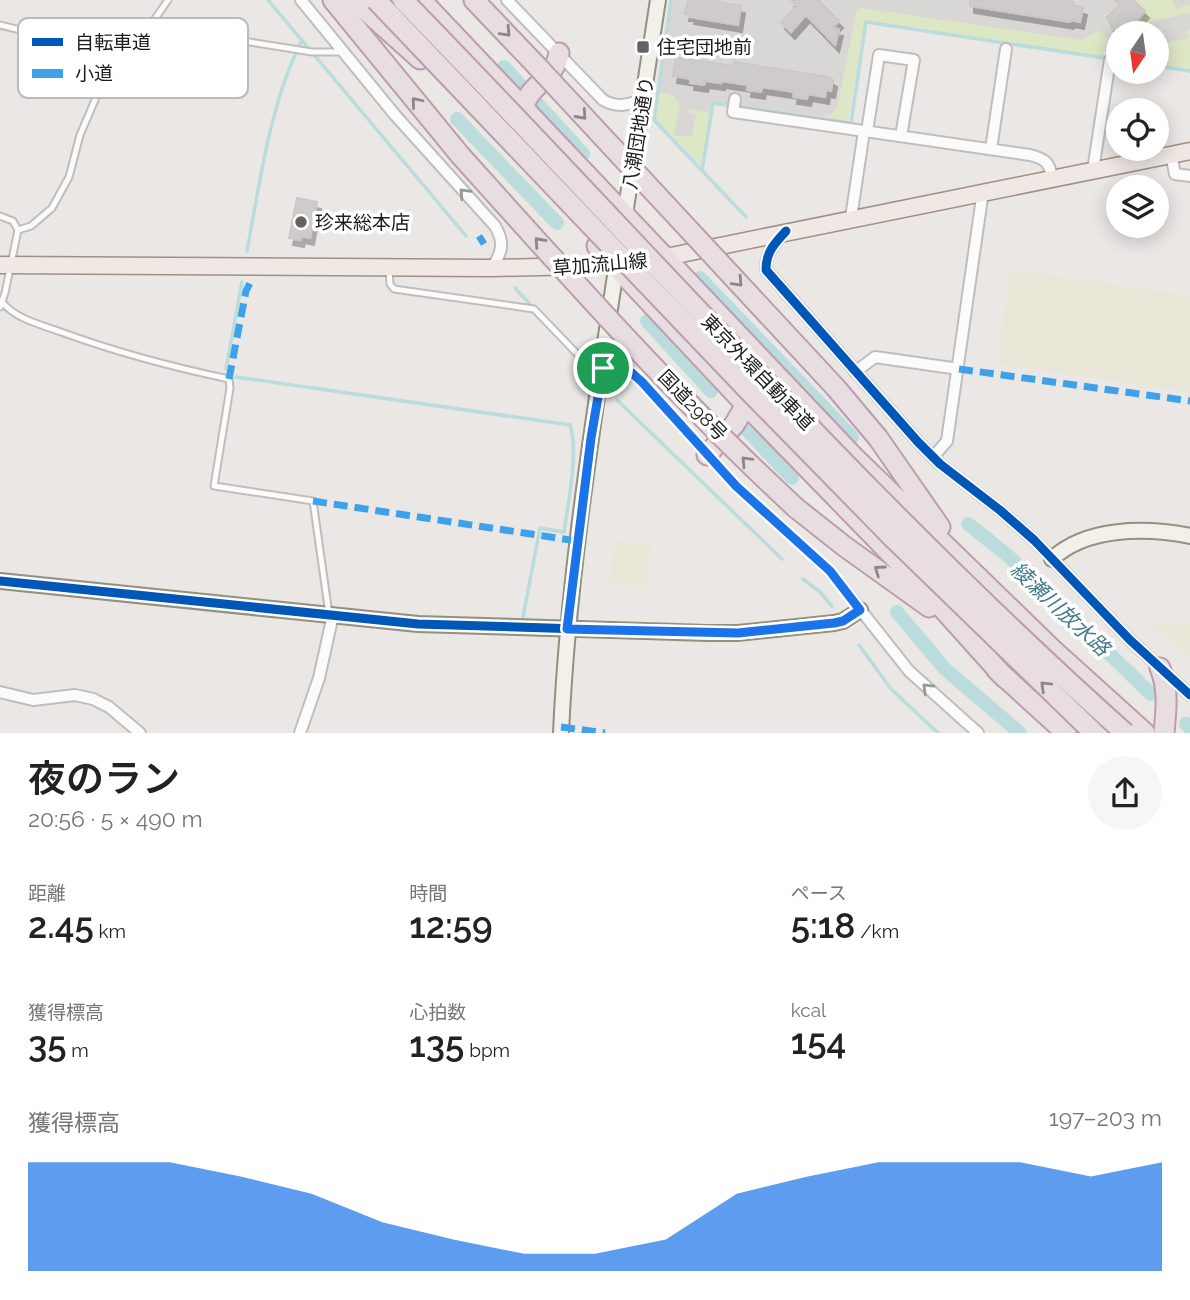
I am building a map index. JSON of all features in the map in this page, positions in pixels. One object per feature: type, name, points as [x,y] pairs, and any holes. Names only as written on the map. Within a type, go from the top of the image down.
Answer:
[{"type":"highway","name":"国道298号","points":[[333,0],[460,155],[611,320],[752,467],[796,508],[939,616],[1066,733]]},
{"type":"highway","name":"国道298号","points":[[354,0],[405,44],[746,405],[926,590],[1005,678]]},
{"type":"highway","name":"東京外環自動車道","points":[[376,0],[748,390],[893,538],[1094,733]]},
{"type":"highway","name":"東京外環自動車道","points":[[402,0],[549,150],[767,383],[1010,626],[1125,733]]},
{"type":"highway","points":[[421,0],[853,456],[1024,623],[1145,733]]},
{"type":"highway","points":[[474,0],[836,388],[878,438],[962,560]]},
{"type":"highway","points":[[523,109],[529,94],[554,71],[559,53]]},
{"type":"highway","points":[[707,455],[743,413],[746,405]]},
{"type":"highway","points":[[1160,668],[1168,696],[1164,733]]},
{"type":"main road","name":"草加流山線","points":[[6,265],[492,268],[617,266],[1190,150]]},
{"type":"street","points":[[302,0],[435,162],[495,226],[502,238],[502,249],[492,268]]},
{"type":"street","points":[[507,0],[603,100],[613,106],[621,106],[645,99]]},
{"type":"street","name":"八潮団地通り","points":[[561,733],[567,629],[601,375],[659,0]]},
{"type":"street","points":[[991,149],[1006,49]]},
{"type":"street","points":[[851,218],[879,55],[914,60],[901,136]]},
{"type":"street","points":[[1093,170],[1106,84]]},
{"type":"street","points":[[735,99],[733,112],[1045,159],[1050,166],[1052,179]]},
{"type":"street","points":[[1171,155],[1175,174],[1190,176]]},
{"type":"street","points":[[933,457],[947,440],[983,191]]},
{"type":"street","points":[[786,231],[773,245],[766,258],[766,270],[933,457],[1001,511],[1052,559],[1130,640],[1190,695]]},
{"type":"street","points":[[855,372],[875,357],[959,369]]},
{"type":"street","points":[[601,375],[632,373],[736,486],[830,571],[909,671],[978,733]]},
{"type":"street","points":[[1052,559],[1066,547],[1094,537],[1151,532],[1190,536]]},
{"type":"street","points":[[0,580],[408,623],[567,629],[738,633],[834,623],[843,621],[860,610]]},
{"type":"street","points":[[300,733],[319,678],[331,615]]},
{"type":"street","points":[[0,692],[33,700],[75,695],[93,699],[109,707],[140,733]]},
{"type":"lane","points":[[156,18],[168,0]]},
{"type":"lane","points":[[0,25],[18,29]]},
{"type":"lane","points":[[248,42],[312,52],[345,52]]},
{"type":"lane","points":[[18,230],[41,220],[62,191],[69,177],[80,135],[96,98]]},
{"type":"lane","points":[[0,216],[13,221],[18,230],[6,265],[1,305],[32,321],[107,349],[229,379],[230,388],[214,486],[313,501],[331,615]]},
{"type":"lane","points":[[389,267],[390,284],[394,289],[534,309],[583,360],[582,379],[601,375]]},
{"type":"shaded area","points":[[672,0],[1190,0],[1190,70],[1169,66],[1169,21],[1106,21],[1106,52],[1103,57],[865,21],[848,120],[712,102],[702,166],[655,118]]},
{"type":"shaded area","points":[[1011,269],[1190,296],[1190,392],[997,364]]},
{"type":"shaded area","points":[[615,540],[652,545],[645,588],[609,582]]},
{"type":"shaded area","points":[[1190,622],[1190,657],[1150,624]]},
{"type":"green space","points":[[1133,0],[1172,0],[1176,9],[1190,4],[1190,13],[1154,21],[1137,21],[1146,11]]},
{"type":"green space","points":[[861,8],[1081,40],[1100,30],[1106,37],[1106,52],[1103,57],[865,21],[848,120],[822,116],[831,114],[837,108],[856,13]]},
{"type":"green space","points":[[1111,11],[1124,21],[1106,22],[1103,15]]},
{"type":"green space","points":[[1190,30],[1190,70],[1169,66],[1169,43],[1188,38],[1186,31]]},
{"type":"green space","points":[[659,92],[674,96],[680,104],[674,136],[692,136],[696,114],[688,112],[688,109],[710,113],[702,166],[655,118]]},
{"type":"building","points":[[688,0],[709,0],[741,6],[738,25],[690,17],[691,14],[685,14]]},
{"type":"building","points":[[791,0],[818,0],[839,21],[832,28],[839,29],[835,45],[806,15],[791,32],[781,22],[797,6]]},
{"type":"building","points":[[970,0],[1062,0],[1083,8],[1080,22],[1070,22],[970,6]]},
{"type":"building","points":[[1115,0],[1133,0],[1145,11],[1136,21],[1108,21],[1106,17],[1120,5]]},
{"type":"building","points":[[676,57],[733,66],[734,62],[828,77],[833,80],[831,91],[826,90],[825,97],[808,94],[807,99],[793,97],[794,92],[762,87],[761,92],[747,90],[748,85],[721,81],[705,81],[704,85],[690,83],[691,79],[673,76]]},
{"type":"building","points":[[297,198],[317,202],[310,238],[301,236],[300,240],[289,238]]},
{"type":"waterway","points":[[268,0],[466,236]]},
{"type":"waterway","points":[[671,0],[654,120],[746,217]]},
{"type":"waterway","points":[[702,171],[713,103],[851,123],[866,22],[1106,58]]},
{"type":"waterway","points":[[247,251],[274,116],[302,40]]},
{"type":"waterway","name":"綾瀬川放水路","points":[[504,67],[583,154]]},
{"type":"waterway","points":[[1169,68],[1190,71]]},
{"type":"waterway","name":"綾瀬川放水路","points":[[457,119],[557,223]]},
{"type":"waterway","name":"綾瀬川放水路","points":[[700,278],[852,437]]},
{"type":"waterway","points":[[226,369],[242,282]]},
{"type":"waterway","points":[[515,288],[529,303]]},
{"type":"waterway","name":"綾瀬川放水路","points":[[647,321],[711,391]]},
{"type":"waterway","points":[[236,377],[570,425],[573,462],[564,532],[540,528],[523,617]]},
{"type":"waterway","points":[[617,400],[782,559]]},
{"type":"waterway","name":"綾瀬川放水路","points":[[746,429],[792,478]]},
{"type":"waterway","name":"綾瀬川放水路","points":[[968,524],[1006,554],[1151,694]]},
{"type":"waterway","points":[[803,579],[819,591],[832,606]]},
{"type":"waterway","name":"綾瀬川放水路","points":[[897,612],[945,669],[1020,733]]},
{"type":"waterway","points":[[859,645],[891,689],[938,733]]},
{"type":"waterway","name":"綾瀬川放水路","points":[[1186,724],[1190,728]]},
{"type":"marked path","points":[[479,236],[484,244]]},
{"type":"marked path","points":[[229,379],[246,291],[252,279]]},
{"type":"marked path","points":[[959,369],[1190,401]]},
{"type":"marked path","points":[[313,501],[577,541]]},
{"type":"marked path","points":[[561,727],[605,733]]},
{"type":"cycle path","points":[[786,231],[769,253],[766,270],[918,442],[940,464],[1034,540],[1130,640],[1190,695]]},
{"type":"cycle path","points":[[0,581],[418,624],[738,633],[834,623],[843,621],[860,610]]},
{"type":"place","name":"住宅団地前","points":[[643,47]]},
{"type":"place","name":"珍来総本店","points":[[301,222]]},
{"type":"route","points":[[603,368],[632,373],[642,382],[736,486],[830,571],[860,610],[843,621],[826,625],[738,633],[567,629],[591,438],[603,368]]}]
